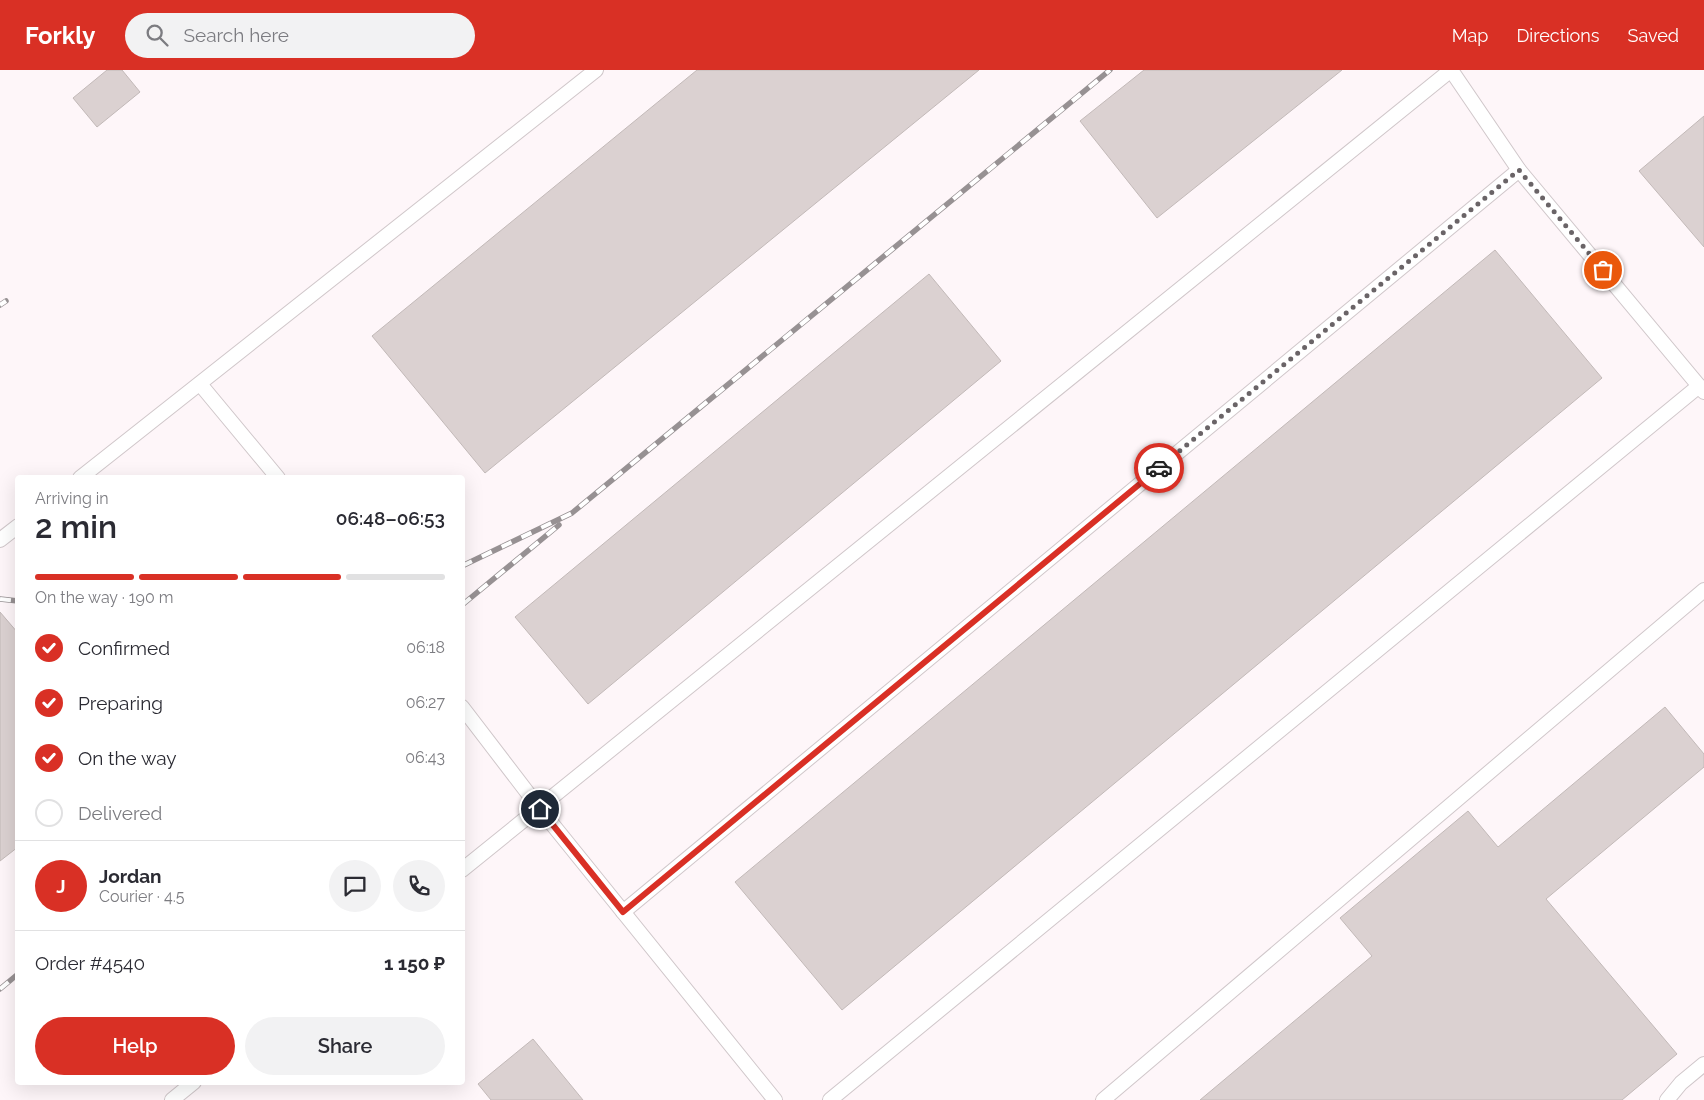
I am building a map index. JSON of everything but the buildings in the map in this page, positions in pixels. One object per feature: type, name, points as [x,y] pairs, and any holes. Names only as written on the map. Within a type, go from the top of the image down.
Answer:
[{"type":"lane","points":[[84,475],[596,70]]},
{"type":"lane","points":[[465,868],[540,809],[1451,70],[1519,170],[1702,389],[830,1100]]},
{"type":"lane","points":[[623,912],[1519,170]]},
{"type":"lane","points":[[200,384],[276,475]]},
{"type":"lane","points":[[0,540],[15,528]]},
{"type":"lane","points":[[1103,1100],[1704,590]]},
{"type":"lane","points":[[465,711],[540,809],[775,1100]]},
{"type":"lane","points":[[1667,1100],[1681,1082],[1704,1064]]},
{"type":"lane","points":[[172,1100],[190,1085]]},
{"type":"railway","points":[[465,565],[572,513],[1110,70]]},
{"type":"railway","points":[[0,305],[6,301]]},
{"type":"railway","points":[[465,603],[559,525]]},
{"type":"railway","points":[[0,599],[15,601]]},
{"type":"railway","points":[[0,989],[15,976]]},
{"type":"way so far","points":[[1159,468],[1519,170],[1603,270]]},
{"type":"route","points":[[540,809],[623,912],[1159,468]]}]
